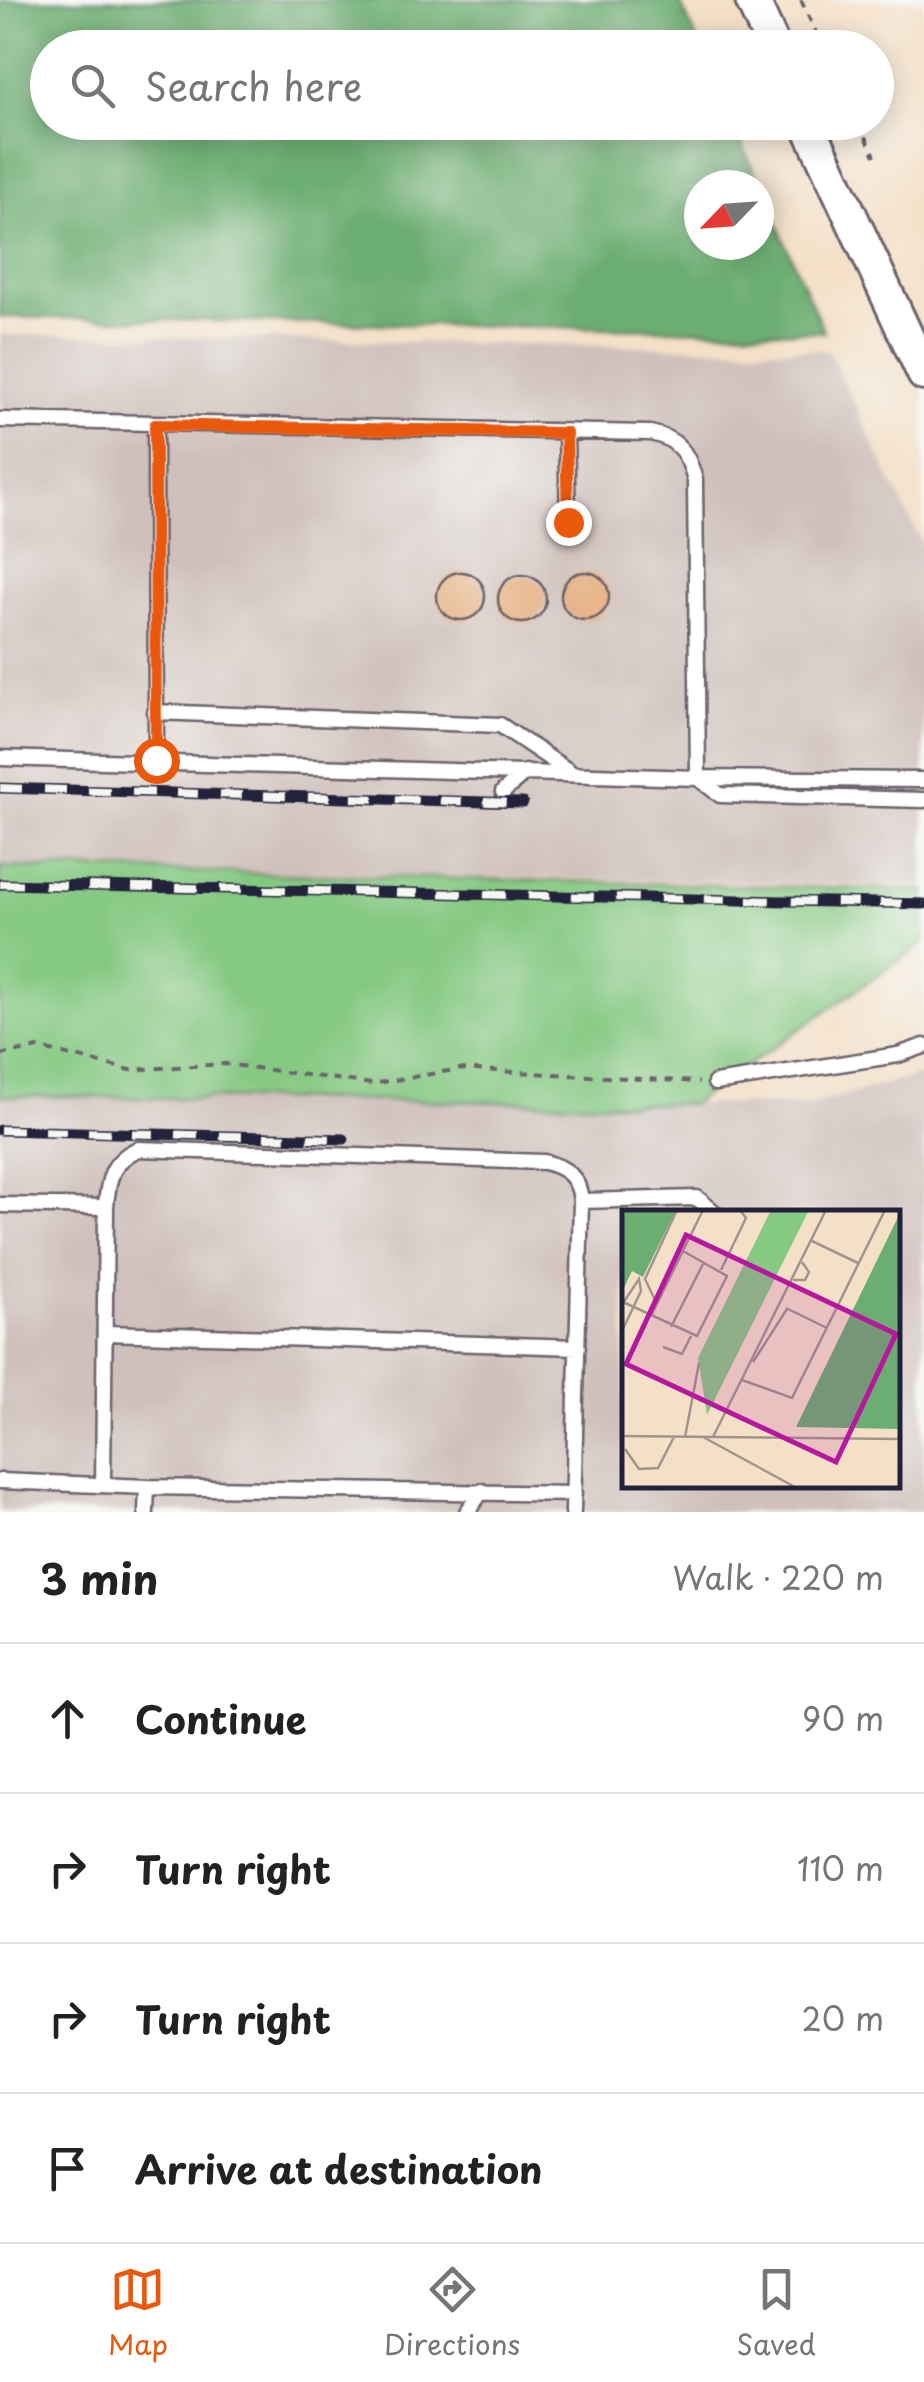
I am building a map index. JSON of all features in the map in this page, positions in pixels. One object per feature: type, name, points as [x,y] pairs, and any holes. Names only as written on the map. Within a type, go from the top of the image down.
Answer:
[{"type":"street","points":[[752,0],[766,30]]},
{"type":"street","points":[[815,140],[924,374]]},
{"type":"lane","points":[[0,420],[666,436],[678,443],[690,460],[695,480],[698,778]]},
{"type":"lane","points":[[155,425],[156,760]]},
{"type":"lane","points":[[566,433],[568,522]]},
{"type":"lane","points":[[155,712],[500,725],[572,774]]},
{"type":"lane","points":[[0,758],[698,778],[924,780]]},
{"type":"lane","points":[[503,792],[526,772]]},
{"type":"lane","points":[[698,778],[720,795],[924,800]]},
{"type":"lane","points":[[715,1083],[898,1054],[924,1046]]},
{"type":"lane","points":[[102,1485],[106,1207],[114,1165],[138,1149],[544,1162],[562,1166],[580,1188],[574,1512]]},
{"type":"lane","points":[[581,1200],[698,1198],[712,1210]]},
{"type":"lane","points":[[0,1205],[106,1207]]},
{"type":"lane","points":[[105,1333],[578,1347]]},
{"type":"lane","points":[[0,1482],[574,1494]]},
{"type":"lane","points":[[146,1487],[146,1512]]},
{"type":"lane","points":[[467,1512],[482,1490]]},
{"type":"path","points":[[800,0],[814,30]]},
{"type":"path","points":[[867,140],[875,156]]},
{"type":"path","points":[[0,1055],[39,1048],[130,1070],[226,1064],[372,1084],[460,1068],[715,1083]]},
{"type":"shaded area","points":[[0,334],[828,350],[924,548],[924,886],[0,866]]},
{"type":"shaded area","points":[[924,1074],[924,1512],[0,1512],[0,1096],[808,1105]]},
{"type":"green space","points":[[0,0],[679,0],[692,30],[30,30],[30,140],[740,140],[753,170],[684,170],[684,260],[774,260],[774,217],[824,332],[0,317]]},
{"type":"green space","points":[[0,867],[924,890],[924,943],[692,1104],[0,1096]]},
{"type":"building","points":[[461,572],[478,579],[485,596],[478,613],[461,620],[444,613],[437,596],[444,579]]},
{"type":"building","points":[[585,572],[602,579],[609,596],[602,613],[585,620],[568,613],[561,596],[568,579]]},
{"type":"building","points":[[522,575],[539,582],[546,599],[539,616],[522,623],[505,616],[498,599],[505,582]]},
{"type":"railway","points":[[0,788],[523,803]]},
{"type":"railway","points":[[0,884],[924,904]]},
{"type":"railway","points":[[0,1130],[344,1139]]},
{"type":"route","points":[[156,760],[155,425],[566,433],[568,522]]}]
